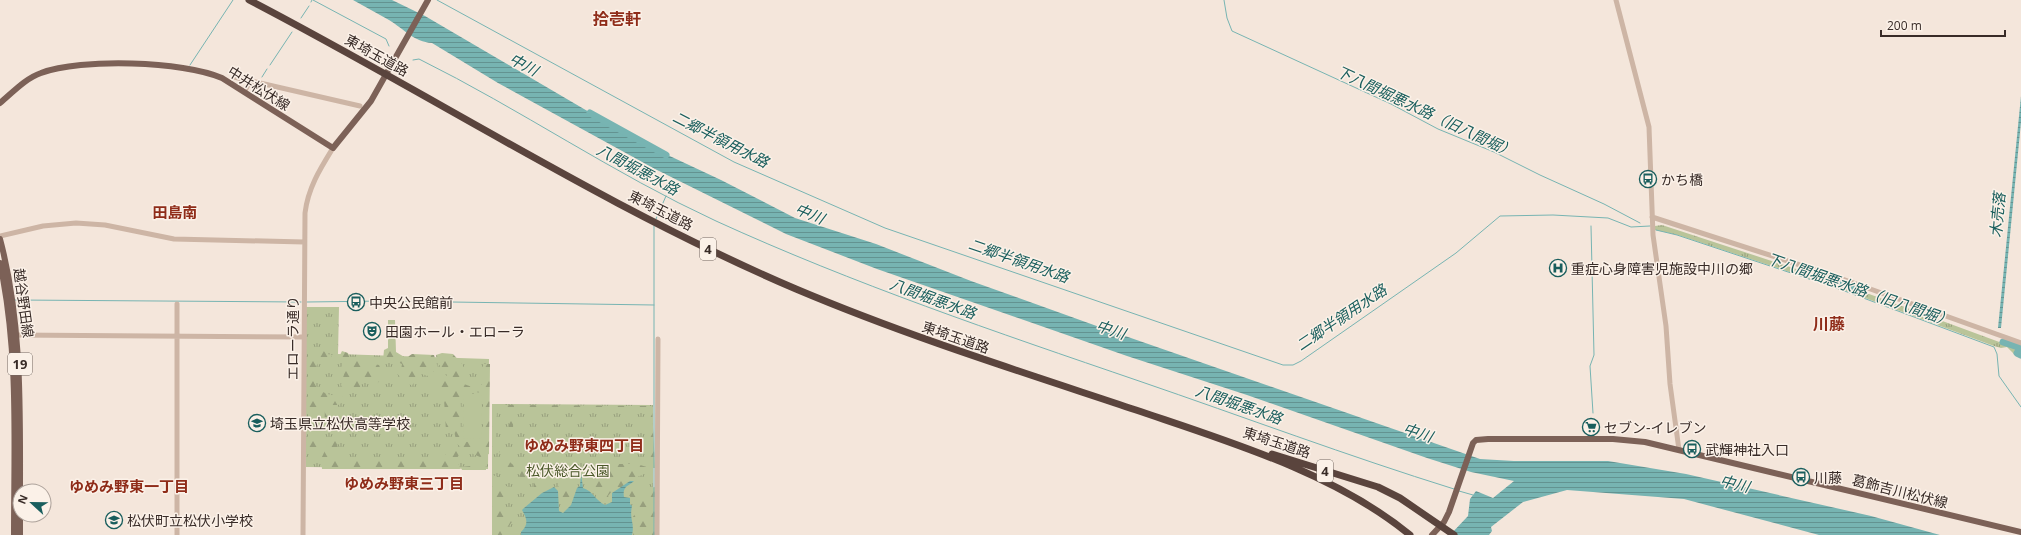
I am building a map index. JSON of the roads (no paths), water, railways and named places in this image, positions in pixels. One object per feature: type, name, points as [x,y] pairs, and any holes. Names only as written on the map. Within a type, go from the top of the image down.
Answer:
[{"type":"highway","name":"東埼玉道路","points":[[249,0],[654,222],[796,289],[928,341],[1197,431],[1378,487],[1400,498],[1454,535]]},
{"type":"highway","name":"東埼玉道路","points":[[1197,431],[1288,465],[1322,480],[1367,505],[1410,535]]},
{"type":"main road","points":[[333,148],[366,108],[387,76],[428,0]]},
{"type":"main road","name":"中井松伏線","points":[[0,103],[29,80],[42,73],[76,67],[111,64],[142,64],[207,73],[222,78],[333,148]]},
{"type":"main road","name":"越谷野田線","points":[[0,237],[9,278],[14,335],[14,535]]},
{"type":"main road","name":"越谷野田線","points":[[0,263],[14,335],[20,376],[20,483]]},
{"type":"main road","name":"葛飾吉川松伏線","points":[[1432,535],[1443,527],[1471,447],[1476,440],[1481,439],[1613,439],[1645,442],[2021,532]]},
{"type":"main road","points":[[20,523],[20,535]]},
{"type":"street","points":[[1616,0],[1649,127],[1653,232],[1666,326],[1670,384],[1678,450]]},
{"type":"street","points":[[234,77],[360,106]]},
{"type":"street","points":[[244,92],[251,80]]},
{"type":"street","name":"エローラ通り","points":[[303,535],[304,242],[306,203],[314,179],[333,148]]},
{"type":"street","points":[[1652,219],[1834,276],[2021,343]]},
{"type":"street","points":[[0,237],[43,226],[76,223],[105,225],[174,239],[304,242]]},
{"type":"street","points":[[177,304],[177,535]]},
{"type":"street","points":[[14,335],[304,337]]},
{"type":"street","points":[[658,339],[658,535]]},
{"type":"water","points":[[353,0],[392,0],[425,16],[642,143],[721,180],[795,218],[876,244],[971,281],[1105,329],[1480,459],[1514,461],[1608,461],[1686,474],[1871,516],[1940,535],[1819,535],[1684,499],[1567,490],[1523,502],[1491,527],[1492,531],[1489,535],[1450,535],[1468,516],[1470,499],[1476,491],[1493,498],[1514,481],[1471,472],[1427,458],[877,269],[786,234],[655,169],[498,83],[432,43],[414,38],[389,20]]},
{"type":"water","points":[[2021,96],[2021,122],[2001,328],[1998,328]]},
{"type":"water","points":[[581,473],[583,488],[589,491],[605,505],[612,502],[612,493],[630,481],[634,481],[625,488],[624,491],[624,497],[630,498],[630,504],[632,506],[632,535],[521,535],[521,532],[526,524],[525,516],[522,510],[542,493],[554,487],[558,491],[559,511],[563,513],[571,505],[577,488],[580,486]]},
{"type":"waterway","points":[[190,65],[233,0]]},
{"type":"waterway","name":"八間堀悪水路","points":[[313,0],[386,39],[389,46]]},
{"type":"waterway","name":"二郷半領用水路","points":[[437,0],[734,162],[885,228],[1283,365],[1293,365],[1301,361],[1456,253],[1500,216],[1553,215],[1608,218],[1631,227],[1650,226]]},
{"type":"waterway","name":"下八間堀悪水路（旧八間堀）","points":[[1224,0],[1227,18],[1232,31],[1391,104],[1438,129],[1494,152],[1604,204],[1640,223]]},
{"type":"waterway","points":[[301,18],[309,6]]},
{"type":"waterway","points":[[270,65],[292,32]]},
{"type":"waterway","name":"八間堀悪水路","points":[[413,60],[419,59],[457,78],[678,203],[820,266],[926,306],[1178,395],[1335,450],[1454,489]]},
{"type":"waterway","points":[[262,77],[267,69]]},
{"type":"waterway","name":"中川","points":[[590,113],[666,155]]},
{"type":"waterway","points":[[656,219],[666,196]]},
{"type":"waterway","points":[[654,226],[654,535]]},
{"type":"waterway","points":[[1591,226],[1594,355],[1590,366],[1593,413]]},
{"type":"waterway","name":"下八間堀悪水路（旧八間堀）","points":[[1656,230],[1677,235],[1842,290],[1994,347],[1997,354],[1999,376],[2021,407]]},
{"type":"waterway","name":"二郷半領用水路","points":[[1830,279],[1852,287]]},
{"type":"waterway","points":[[15,300],[301,302]]},
{"type":"waterway","points":[[307,302],[383,301],[654,305]]},
{"type":"waterway","name":"二郷半領用水路","points":[[2003,342],[2021,348]]},
{"type":"waterway","points":[[2017,353],[2021,355]]},
{"type":"waterway","name":"八間堀悪水路","points":[[1459,491],[1473,495]]},
{"type":"place","name":"かち橋","points":[[1648,179]]},
{"type":"place","name":"重症心身障害児施設中川の郷","points":[[1558,268]]},
{"type":"place","name":"中央公民館前","points":[[356,302]]},
{"type":"place","name":"田園ホール・エローラ","points":[[372,331]]},
{"type":"place","name":"埼玉県立松伏高等学校","points":[[257,423]]},
{"type":"place","name":"セブン-イレブン","points":[[1591,427]]},
{"type":"place","name":"武輝神社入口","points":[[1692,449]]},
{"type":"place","name":"川藤","points":[[1801,477]]},
{"type":"place","name":"松伏町立松伏小学校","points":[[114,520]]},
{"type":"district","name":"拾壱軒","points":[[617,19]]},
{"type":"district","name":"田島南","points":[[175,212]]},
{"type":"district","name":"川藤","points":[[1829,324]]},
{"type":"district","name":"ゆめみ野東四丁目","points":[[584,445]]},
{"type":"district","name":"ゆめみ野東三丁目","points":[[404,483]]},
{"type":"district","name":"ゆめみ野東一丁目","points":[[129,486]]},
{"type":"water label","name":"木売落","points":[[1997,215]]},
{"type":"park label","name":"松伏総合公園","points":[[568,470]]}]
